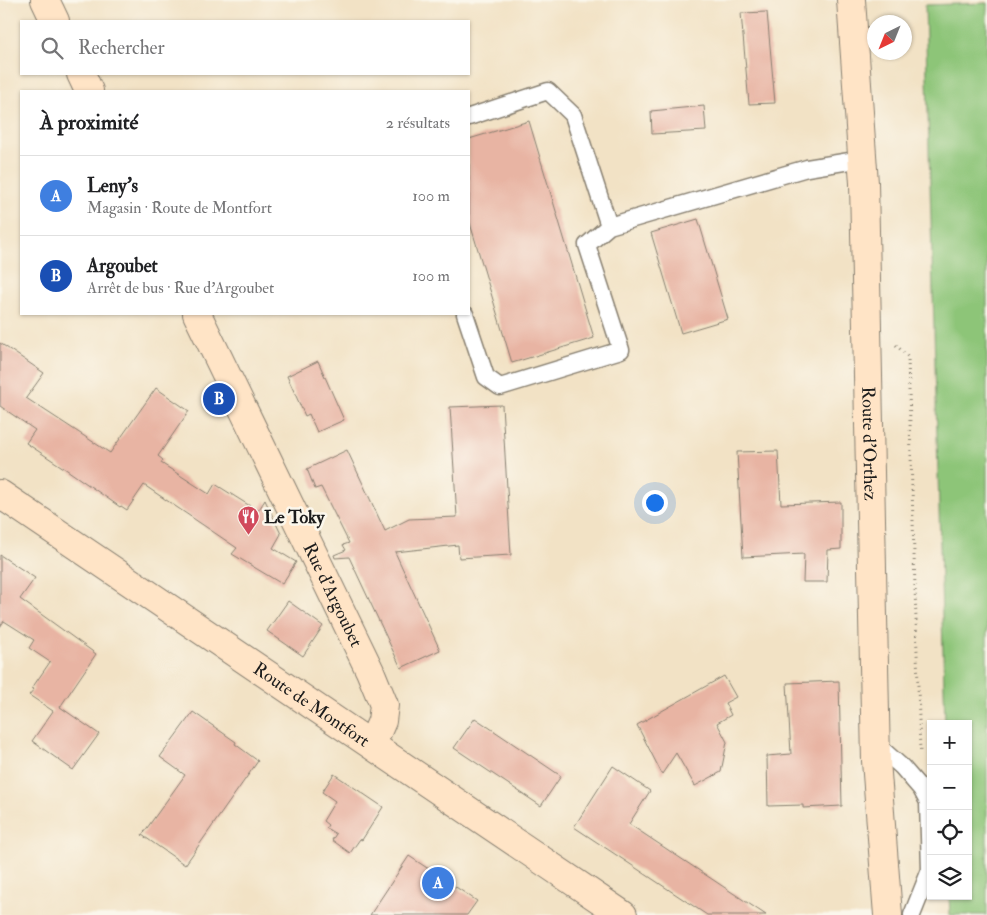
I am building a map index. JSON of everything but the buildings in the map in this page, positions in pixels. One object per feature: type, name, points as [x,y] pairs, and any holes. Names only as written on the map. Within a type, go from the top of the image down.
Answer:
[{"type":"main road","points":[[45,0],[55,20]]},
{"type":"main road","name":"Route d'Orthez","points":[[851,0],[862,159],[876,744],[888,915]]},
{"type":"main road","points":[[81,75],[89,90]]},
{"type":"main road","name":"Rue d'Argoubet","points":[[197,315],[381,696],[384,705],[382,721],[372,744]]},
{"type":"main road","name":"Route de Montfort","points":[[0,494],[622,915]]},
{"type":"main road","name":"Route d'Orthez","points":[[887,886],[898,915]]},
{"type":"lane","points":[[470,117],[548,91],[573,114],[609,226]]},
{"type":"lane","points":[[465,315],[486,376],[500,388],[621,350],[587,245],[609,226],[807,168],[862,159]]},
{"type":"lane","points":[[876,744],[902,767],[921,789],[928,802],[930,870],[912,915]]},
{"type":"path","points":[[891,340],[908,357],[921,789]]},
{"type":"green space","points":[[987,3],[987,915],[950,915],[949,900],[972,900],[972,720],[945,720],[925,5]]},
{"type":"place","name":"Argoubet","points":[[219,399]]},
{"type":"place","name":"Le Toky","points":[[248,536]]},
{"type":"place","name":"Leny's","points":[[438,883]]}]
